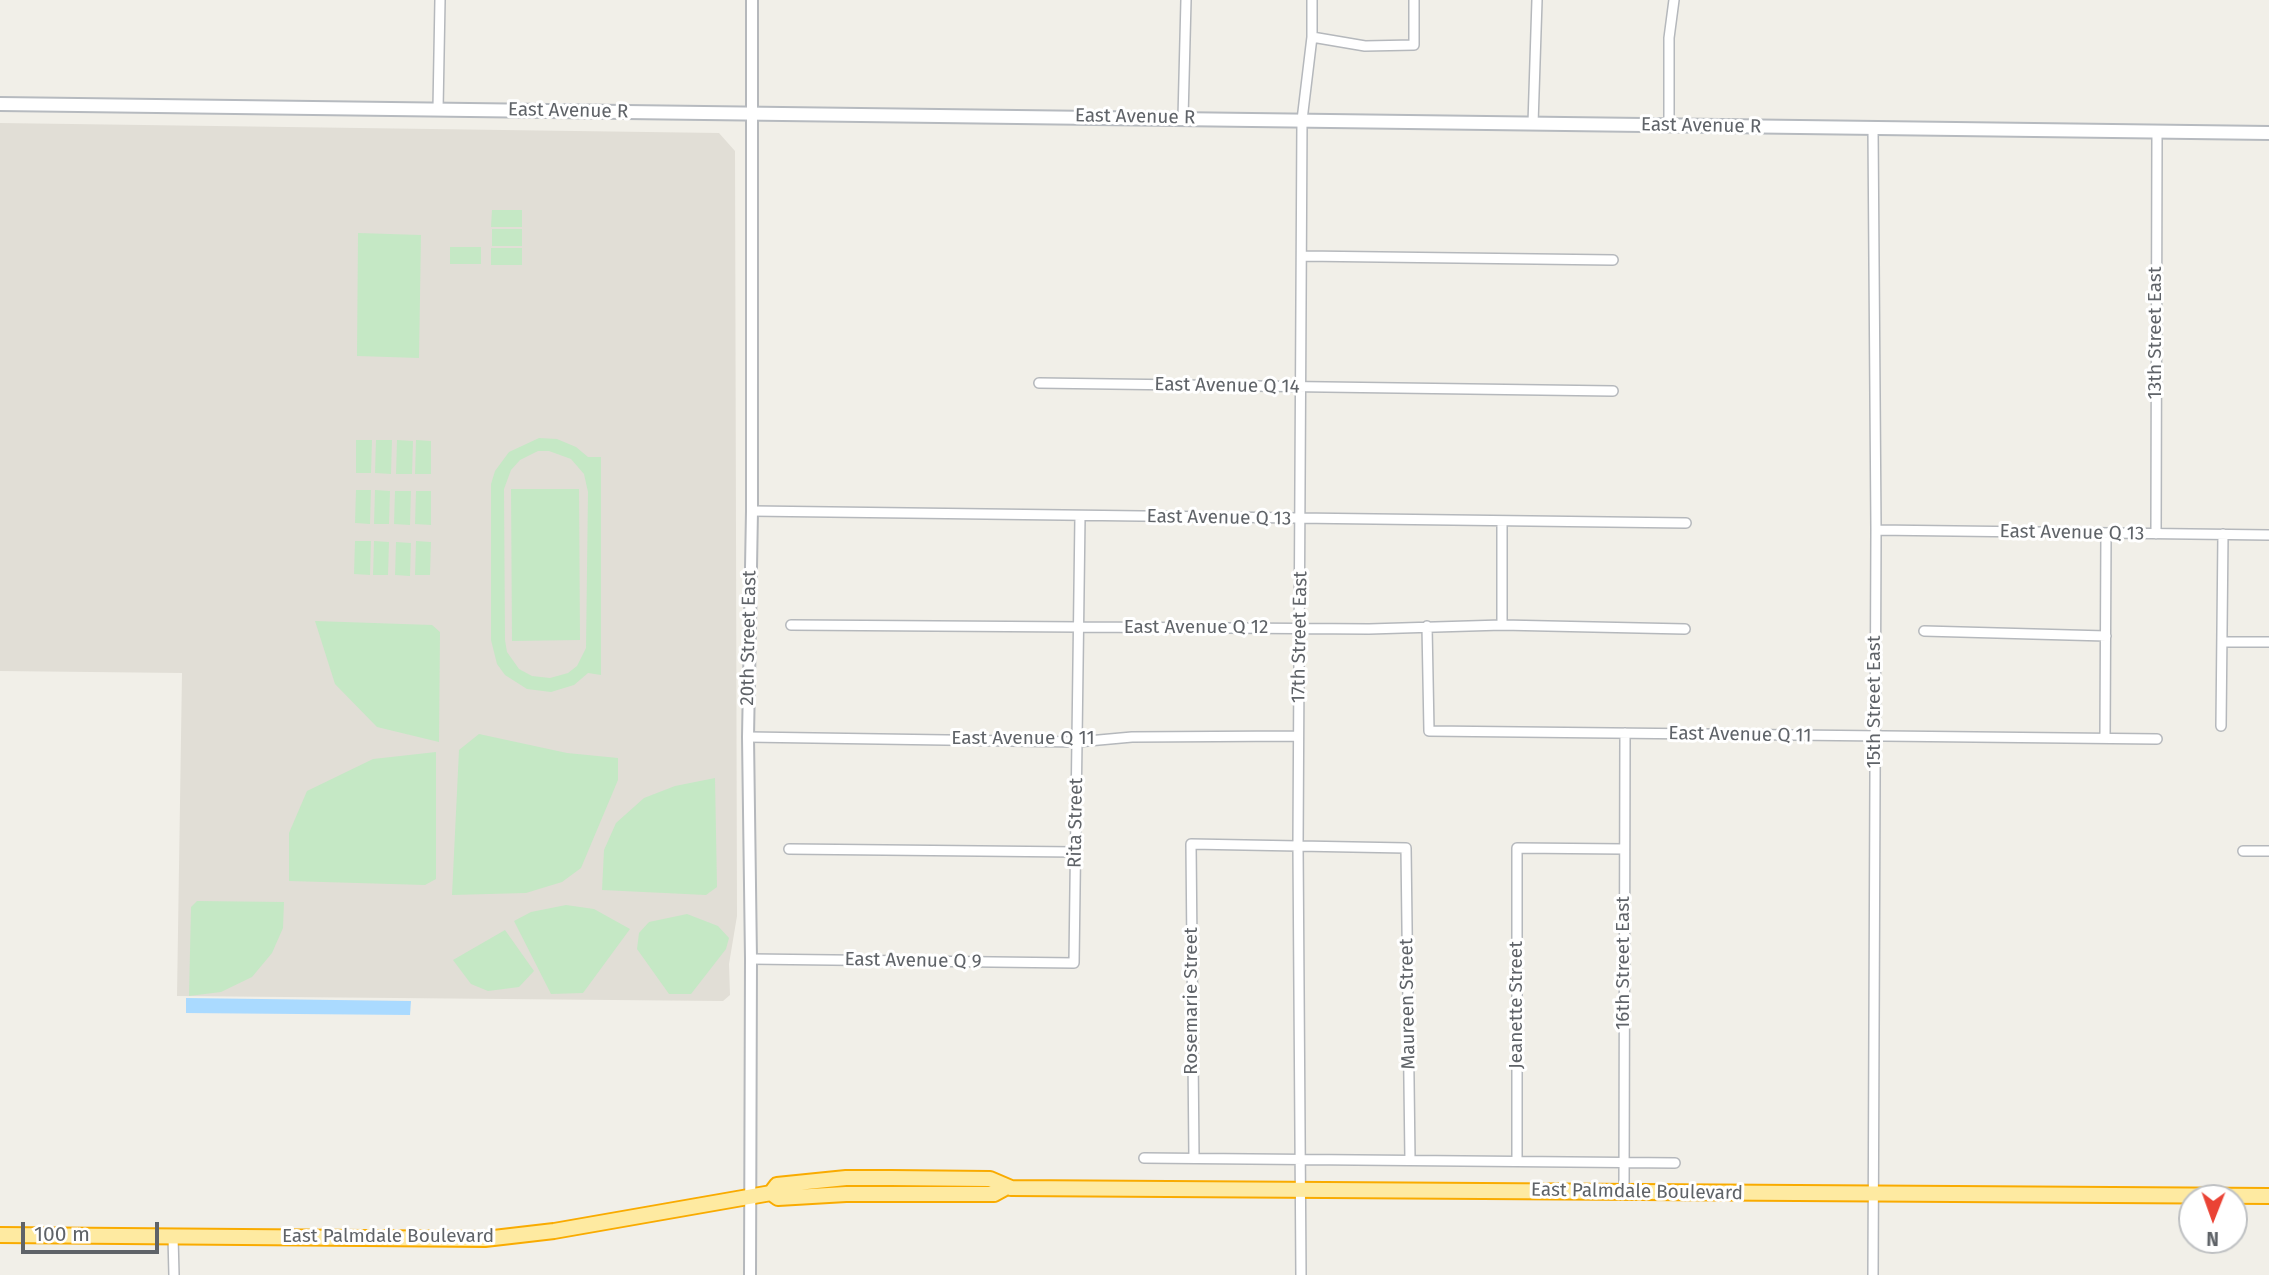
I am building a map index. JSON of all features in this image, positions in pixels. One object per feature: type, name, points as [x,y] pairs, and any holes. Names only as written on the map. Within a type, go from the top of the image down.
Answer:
[{"type":"highway","name":"East Palmdale Boulevard","points":[[0,1235],[485,1239],[554,1231],[771,1192],[777,1185],[846,1178],[990,1179],[1005,1188]]},
{"type":"highway","points":[[891,1194],[905,1188],[949,1186],[961,1179]]},
{"type":"highway","name":"East Palmdale Boulevard","points":[[771,1192],[778,1198],[994,1194],[1005,1188],[2269,1196]]},
{"type":"main road","name":"East Avenue R","points":[[0,104],[2269,134]]},
{"type":"street","points":[[438,109],[440,0]]},
{"type":"street","name":"20th Street East","points":[[750,1275],[751,959],[748,737],[752,511],[752,0]]},
{"type":"street","points":[[1183,118],[1185,0]]},
{"type":"street","name":"17th Street East","points":[[1301,1275],[1298,736],[1303,387],[1302,120],[1312,37],[1312,0]]},
{"type":"street","points":[[1312,37],[1365,46],[1414,45],[1415,0]]},
{"type":"street","points":[[1533,124],[1537,0]]},
{"type":"street","points":[[1669,125],[1669,38],[1674,0]]},
{"type":"street","name":"15th Street East","points":[[1873,128],[1876,530],[1873,1275]]},
{"type":"street","name":"13th Street East","points":[[2156,534],[2157,132]]},
{"type":"street","points":[[1303,256],[1613,260]]},
{"type":"street","name":"East Avenue Q 14","points":[[1039,383],[1613,391]]},
{"type":"street","name":"East Avenue Q 13","points":[[752,511],[1686,523]]},
{"type":"street","name":"Rita Street","points":[[1074,963],[1080,516]]},
{"type":"street","points":[[1502,625],[1503,521]]},
{"type":"street","name":"East Avenue Q 13","points":[[1876,530],[2269,535]]},
{"type":"street","points":[[2105,738],[2106,533]]},
{"type":"street","points":[[2221,726],[2223,534]]},
{"type":"street","name":"East Avenue Q 12","points":[[791,625],[1078,628],[1502,625],[1685,629]]},
{"type":"street","name":"East Avenue Q 11","points":[[1427,626],[1429,731],[2157,739]]},
{"type":"street","points":[[1924,631],[2106,636]]},
{"type":"street","points":[[2222,642],[2269,642]]},
{"type":"street","name":"16th Street East","points":[[1625,733],[1625,1192]]},
{"type":"street","name":"East Avenue Q 11","points":[[748,737],[1077,742],[1132,737],[1298,736]]},
{"type":"street","name":"Rosemarie Street","points":[[1194,1158],[1191,844],[1298,846]]},
{"type":"street","name":"Maureen Street","points":[[1298,846],[1406,848],[1409,1160]]},
{"type":"street","name":"Jeanette Street","points":[[1517,1161],[1517,848],[1624,849]]},
{"type":"street","points":[[789,849],[1075,852]]},
{"type":"street","points":[[2243,851],[2269,851]]},
{"type":"street","name":"East Avenue Q 9","points":[[751,959],[1074,963]]},
{"type":"street","name":"East Palmdale Boulevard","points":[[1144,1158],[1675,1163]]},
{"type":"street","points":[[173,1236],[174,1275]]},
{"type":"shaded area","points":[[0,123],[719,133],[735,151],[737,916],[729,964],[730,995],[723,1001],[177,996],[182,673],[0,671]]},
{"type":"green space","points":[[492,210],[522,210],[522,227],[491,227]]},
{"type":"green space","points":[[492,229],[522,229],[522,246],[492,246]]},
{"type":"green space","points":[[358,233],[421,235],[419,358],[357,356]]},
{"type":"green space","points":[[450,247],[481,247],[481,264],[450,264]]},
{"type":"green space","points":[[491,248],[522,248],[522,265],[491,265]]},
{"type":"green space","points":[[539,438],[557,439],[576,447],[588,457],[601,457],[601,675],[588,673],[574,685],[551,692],[527,689],[505,675],[497,664],[491,640],[491,484],[495,471],[509,452]],"holes":[[[538,451],[549,451],[571,459],[584,474],[588,492],[586,648],[577,666],[568,673],[550,678],[532,676],[519,669],[507,652],[504,489],[511,470],[520,460]]]},
{"type":"green space","points":[[356,440],[372,440],[371,473],[356,473]]},
{"type":"green space","points":[[376,440],[392,440],[391,474],[375,473]]},
{"type":"green space","points":[[397,440],[413,441],[412,474],[396,474]]},
{"type":"green space","points":[[416,440],[431,441],[431,474],[415,474]]},
{"type":"green space","points":[[511,489],[579,489],[580,640],[512,641]]},
{"type":"green space","points":[[356,490],[371,490],[370,524],[355,523]]},
{"type":"green space","points":[[375,490],[390,491],[389,524],[374,524]]},
{"type":"green space","points":[[395,491],[411,491],[410,525],[394,524]]},
{"type":"green space","points":[[416,491],[431,491],[431,525],[415,524]]},
{"type":"green space","points":[[355,541],[371,541],[370,575],[354,574]]},
{"type":"green space","points":[[374,541],[389,542],[388,575],[373,575]]},
{"type":"green space","points":[[416,541],[431,542],[430,575],[415,575]]},
{"type":"green space","points":[[396,542],[411,543],[410,576],[395,575]]},
{"type":"green space","points":[[315,621],[432,625],[440,632],[439,742],[377,727],[335,684]]},
{"type":"green space","points":[[479,734],[567,753],[618,758],[618,780],[581,868],[562,882],[526,893],[452,895],[459,750]]},
{"type":"green space","points":[[436,752],[436,879],[425,885],[289,881],[289,833],[307,791],[373,759]]},
{"type":"green space","points":[[715,778],[717,887],[706,895],[602,890],[604,850],[616,823],[644,798],[675,786]]},
{"type":"green space","points":[[197,901],[284,902],[283,928],[272,953],[252,977],[221,992],[189,996],[191,907]]},
{"type":"green space","points":[[566,905],[594,909],[630,929],[583,993],[551,994],[514,921],[531,912]]},
{"type":"green space","points":[[687,914],[718,926],[729,938],[726,949],[691,994],[669,994],[637,949],[639,933],[649,922]]},
{"type":"green space","points":[[505,930],[534,971],[519,987],[488,991],[471,984],[453,960]]},
{"type":"water","points":[[186,998],[411,1001],[410,1015],[186,1013]]}]
